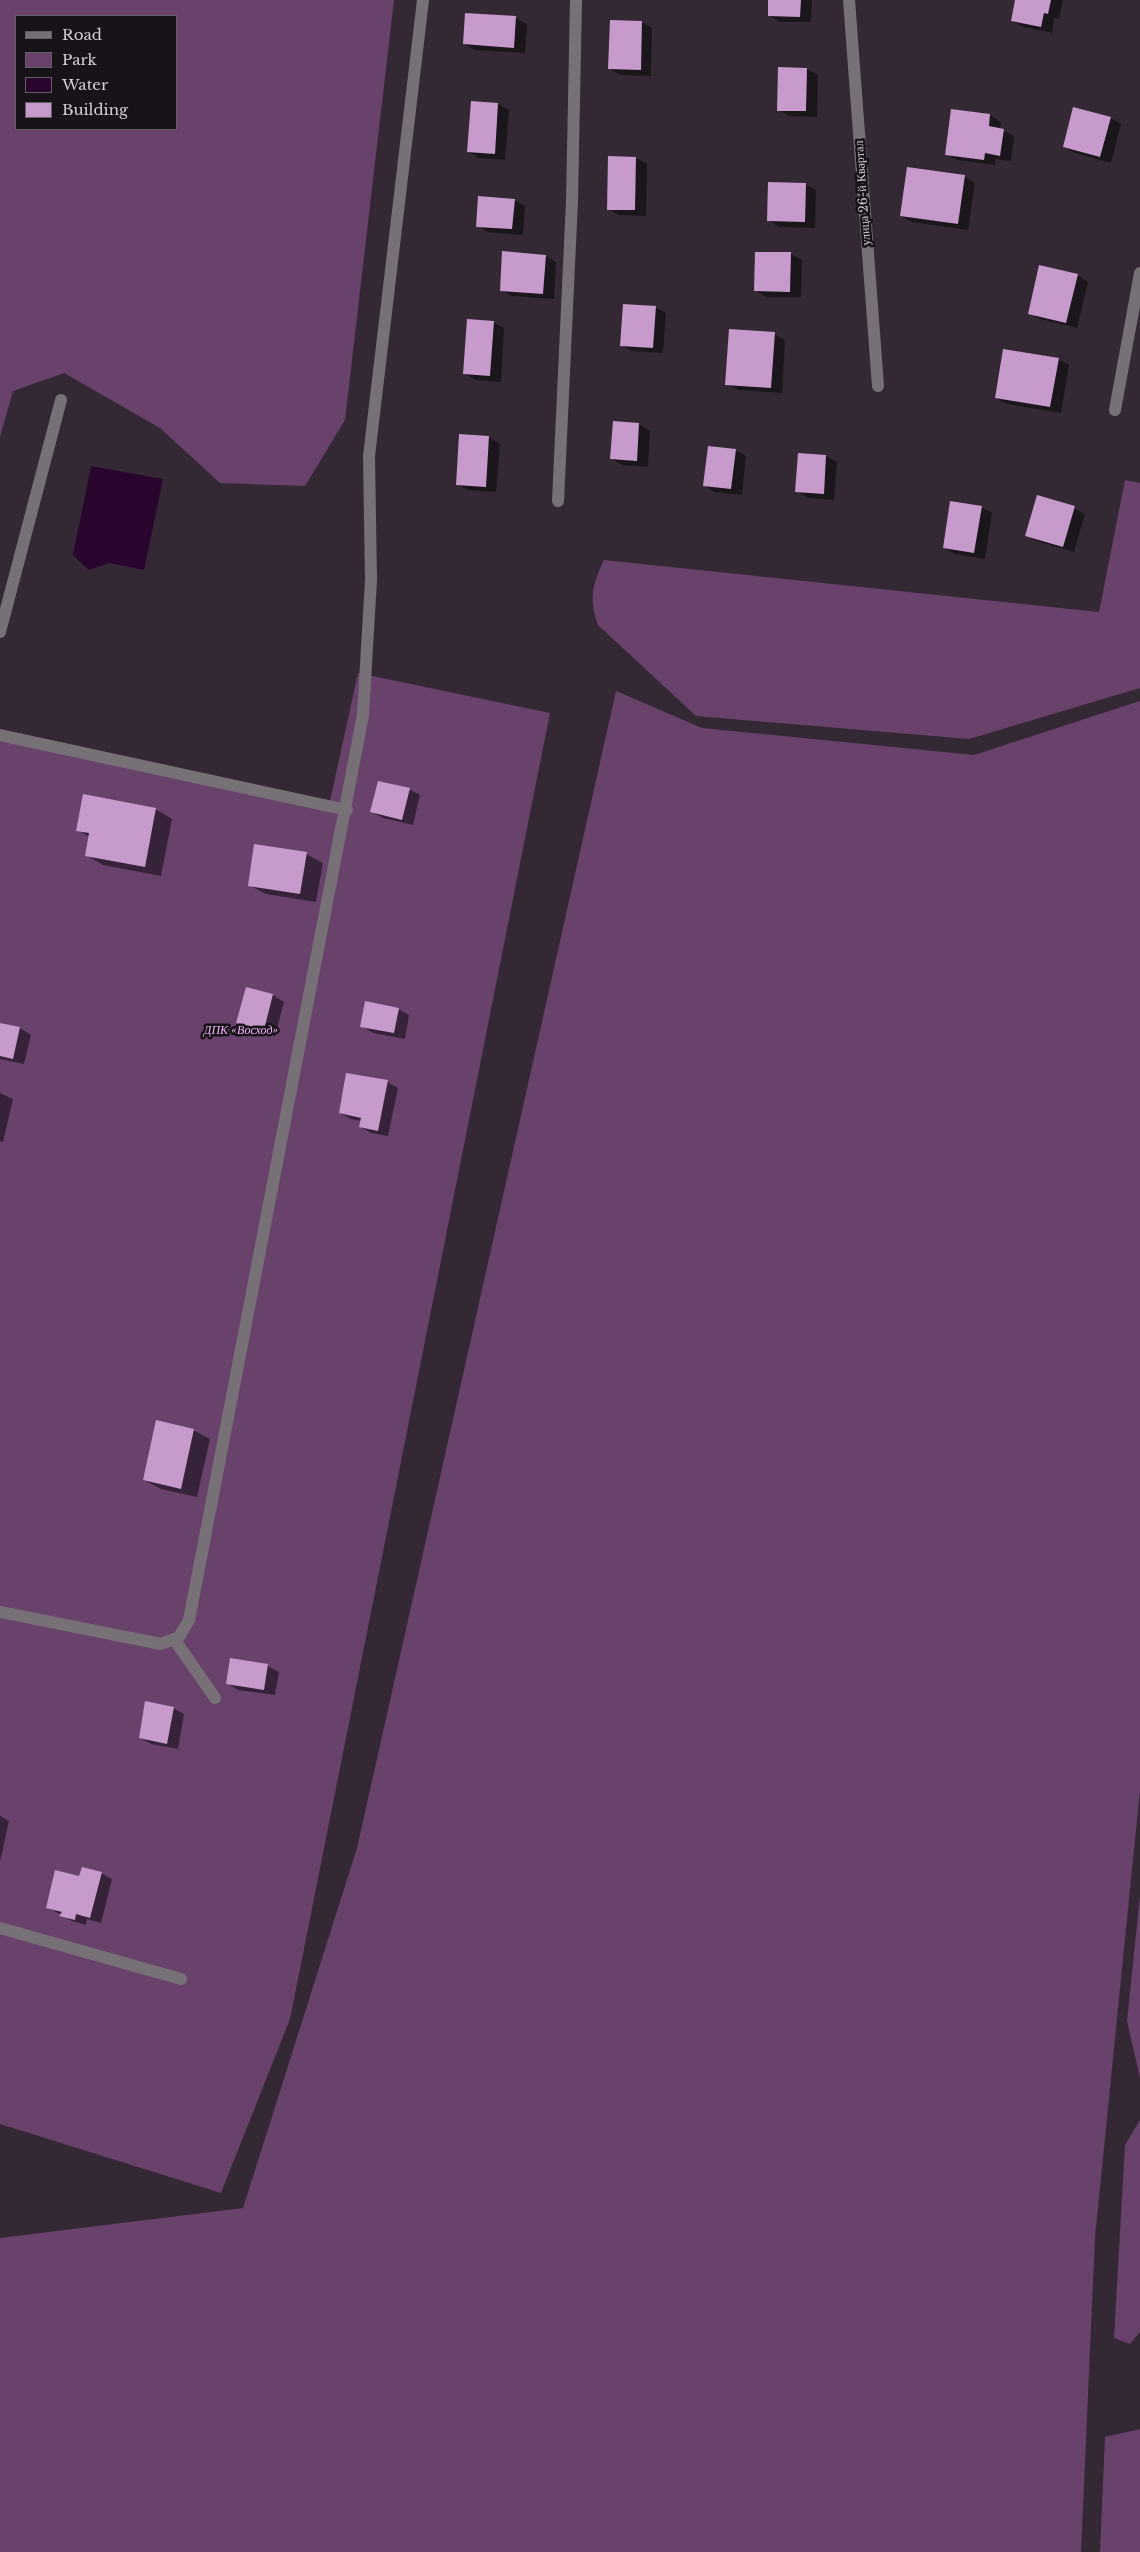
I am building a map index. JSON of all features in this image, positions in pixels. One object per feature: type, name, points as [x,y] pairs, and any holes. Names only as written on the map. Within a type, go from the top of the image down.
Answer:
[{"type":"street","points":[[0,1612],[161,1644],[179,1637],[189,1620],[347,810],[363,715],[371,580],[369,456],[422,0]]},
{"type":"street","points":[[558,501],[572,201],[576,0]]},
{"type":"street","name":"улица 26-й Квартал","points":[[849,0],[878,386]]},
{"type":"street","points":[[1115,410],[1140,273]]},
{"type":"street","points":[[0,632],[61,400]]},
{"type":"street","points":[[0,735],[347,810]]},
{"type":"street","points":[[174,1639],[215,1698]]},
{"type":"street","points":[[0,1928],[181,1979]]},
{"type":"green space","points":[[0,0],[394,0],[345,420],[305,486],[220,483],[160,428],[64,373],[13,391],[0,437]]},
{"type":"green space","points":[[1125,480],[1140,483],[1140,688],[969,739],[696,716],[598,625],[595,616],[593,607],[594,585],[604,560],[1099,612]]},
{"type":"green space","name":"ДПК «Восход»","points":[[358,673],[550,713],[290,2019],[221,2193],[0,2124],[0,729],[330,801]]},
{"type":"green space","points":[[616,691],[702,728],[974,755],[1140,701],[1140,1790],[1095,2237],[1081,2552],[0,2552],[0,2238],[243,2208],[357,1848]]},
{"type":"green space","points":[[1140,1896],[1140,2078],[1127,2021]]},
{"type":"green space","points":[[1140,2120],[1140,2332],[1130,2344],[1114,2338],[1125,2145]]},
{"type":"green space","points":[[1140,2429],[1140,2552],[1100,2552],[1105,2437]]},
{"type":"water","points":[[91,466],[163,479],[144,570],[109,563],[89,570],[73,555]]},
{"type":"building","points":[[768,0],[801,0],[800,17],[768,16]]},
{"type":"building","points":[[1015,0],[1051,0],[1048,14],[1044,13],[1041,27],[1011,21]]},
{"type":"building","points":[[465,13],[516,16],[514,48],[463,44]]},
{"type":"building","points":[[610,20],[642,21],[641,70],[608,69]]},
{"type":"building","points":[[778,67],[807,68],[806,111],[777,111]]},
{"type":"building","points":[[471,101],[498,103],[495,154],[467,152]]},
{"type":"building","points":[[1073,107],[1111,117],[1100,157],[1063,147]]},
{"type":"building","points":[[951,109],[990,114],[989,126],[1004,129],[1000,156],[985,153],[984,160],[945,155]]},
{"type":"building","points":[[608,156],[636,157],[635,210],[607,210]]},
{"type":"building","points":[[907,167],[965,175],[958,224],[900,216]]},
{"type":"building","points":[[768,182],[806,183],[805,222],[767,221]]},
{"type":"building","points":[[478,196],[515,199],[512,229],[476,227]]},
{"type":"building","points":[[502,251],[546,255],[543,294],[500,291]]},
{"type":"building","points":[[755,252],[791,252],[790,292],[754,291]]},
{"type":"building","points":[[1039,265],[1078,274],[1066,323],[1028,314]]},
{"type":"building","points":[[623,304],[656,306],[653,348],[620,346]]},
{"type":"building","points":[[467,319],[494,321],[490,376],[463,374]]},
{"type":"building","points":[[729,329],[775,332],[771,388],[725,385]]},
{"type":"building","points":[[1003,349],[1059,358],[1050,407],[995,398]]},
{"type":"building","points":[[613,421],[639,423],[637,461],[610,459]]},
{"type":"building","points":[[459,434],[489,436],[486,487],[456,485]]},
{"type":"building","points":[[708,446],[736,449],[731,489],[703,486]]},
{"type":"building","points":[[798,453],[826,455],[824,494],[795,492]]},
{"type":"building","points":[[1037,495],[1075,506],[1063,547],[1025,536]]},
{"type":"building","points":[[950,501],[982,506],[974,553],[943,548]]},
{"type":"building","points":[[378,781],[410,788],[402,820],[370,812]]},
{"type":"building","points":[[83,794],[156,808],[145,867],[85,856],[89,833],[76,831]]},
{"type":"building","points":[[254,844],[307,852],[300,894],[248,886]]},
{"type":"building","points":[[246,987],[273,994],[264,1030],[236,1023]]},
{"type":"building","points":[[365,1001],[399,1008],[394,1033],[360,1027]]},
{"type":"building","points":[[0,1023],[20,1027],[13,1059],[0,1056]]},
{"type":"building","points":[[346,1073],[388,1080],[378,1131],[359,1127],[361,1118],[339,1113]]},
{"type":"building","points":[[156,1420],[194,1429],[181,1489],[143,1480]]},
{"type":"building","points":[[230,1658],[268,1664],[264,1690],[226,1684]]},
{"type":"building","points":[[145,1701],[174,1707],[167,1744],[139,1738]]},
{"type":"building","points":[[82,1867],[102,1872],[90,1918],[76,1914],[75,1920],[59,1916],[62,1912],[46,1908],[55,1870],[79,1876]]}]
